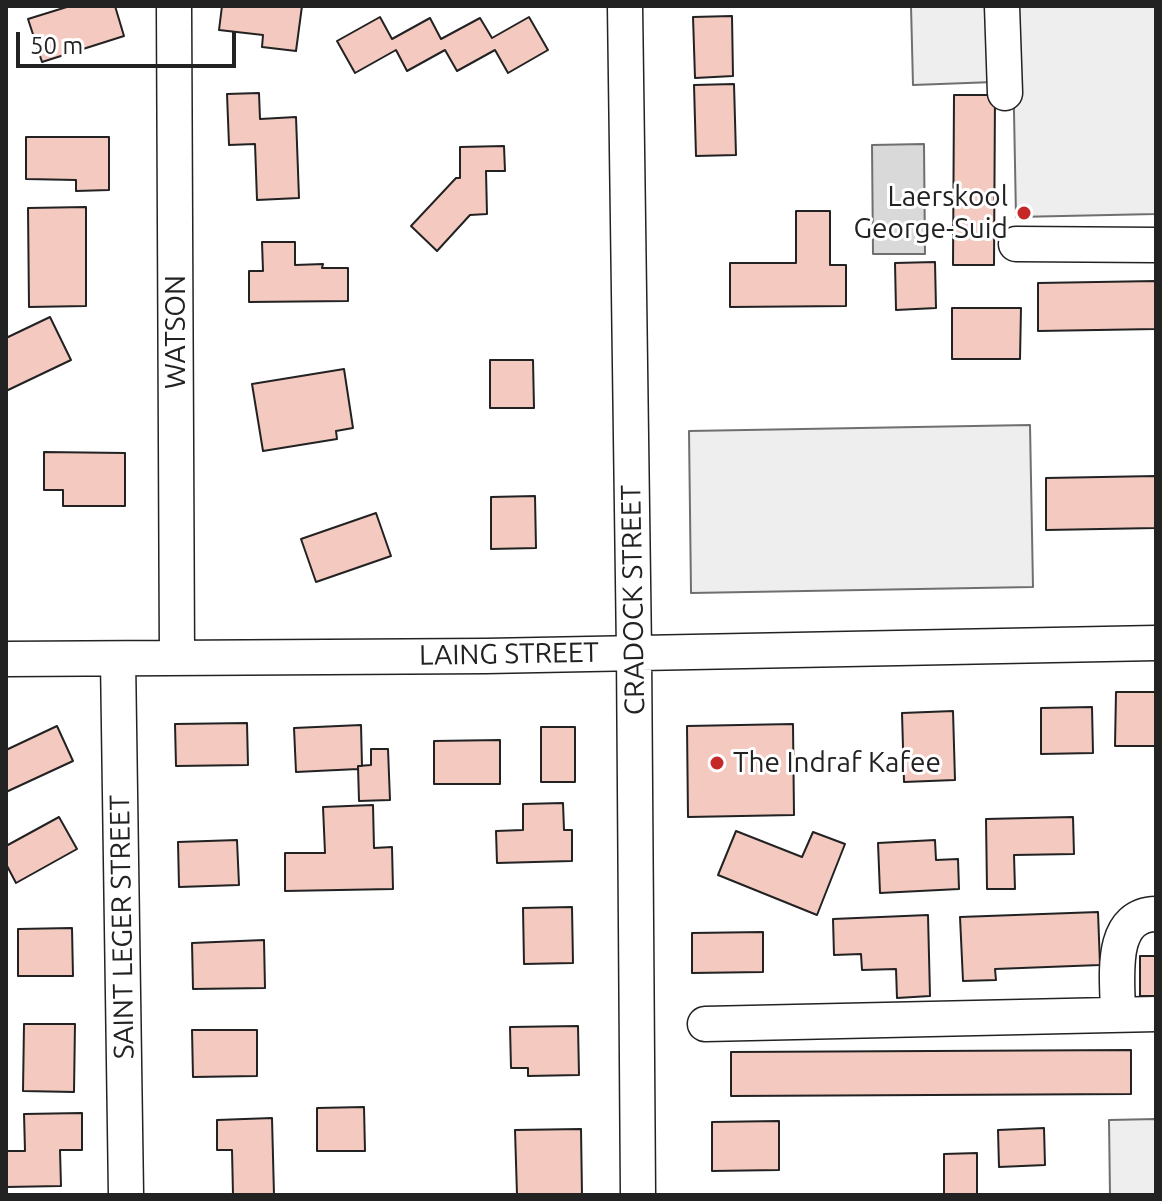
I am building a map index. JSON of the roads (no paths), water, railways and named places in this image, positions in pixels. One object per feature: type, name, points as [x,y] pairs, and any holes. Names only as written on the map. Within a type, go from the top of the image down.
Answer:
[{"type":"street","name":"WATSON","points":[[174,6],[177,658]]},
{"type":"street","name":"CRADOCK STREET","points":[[625,6],[638,1195]]},
{"type":"street","points":[[1002,6],[1005,93]]},
{"type":"street","points":[[1016,244],[1156,245]]},
{"type":"street","name":"LAING STREET","points":[[6,659],[486,656],[1156,643]]},
{"type":"street","name":"SAINT LEGER STREET","points":[[118,659],[126,1195]]},
{"type":"street","points":[[1118,1015],[1117,963],[1123,935],[1135,920],[1143,915],[1156,914]]},
{"type":"street","points":[[705,1024],[1156,1014]]},
{"type":"place","name":"Laerskool George-Suid","points":[[1024,213]]},
{"type":"place","name":"The Indraf Kafee","points":[[717,763]]}]
